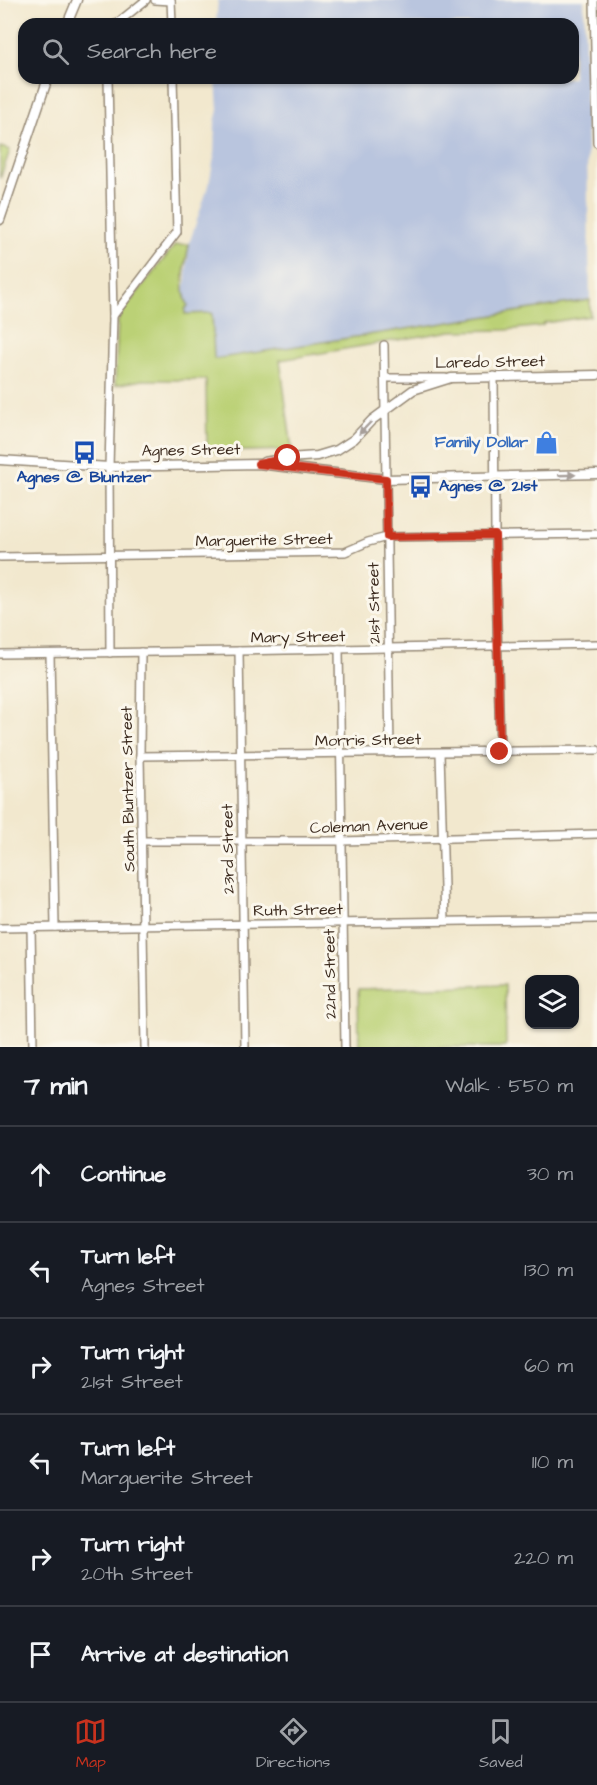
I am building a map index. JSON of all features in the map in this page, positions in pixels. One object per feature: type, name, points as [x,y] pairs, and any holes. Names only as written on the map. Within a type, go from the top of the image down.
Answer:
[{"type":"main road","points":[[70,18],[77,0]]},
{"type":"main road","points":[[0,220],[46,84]]},
{"type":"main road","name":"Laredo Street","points":[[451,378],[597,375]]},
{"type":"main road","points":[[258,464],[288,458],[317,456],[337,450],[354,439],[384,411],[413,390],[451,378]]},
{"type":"main road","name":"Agnes Street","points":[[0,460],[109,467],[258,464],[386,479],[597,474]]},
{"type":"street","points":[[124,18],[146,0]]},
{"type":"street","points":[[155,0],[171,0],[172,18]]},
{"type":"street","points":[[594,0],[597,143]]},
{"type":"street","points":[[108,84],[113,316],[109,467],[110,653]]},
{"type":"street","points":[[113,316],[177,232],[173,84]]},
{"type":"street","name":"21st Street","points":[[384,345],[390,753]]},
{"type":"street","points":[[494,376],[500,752]]},
{"type":"street","name":"Laredo Street","points":[[385,378],[451,378]]},
{"type":"street","name":"Marguerite Street","points":[[0,557],[345,552],[387,537],[597,534]]},
{"type":"street","name":"Mary Street","points":[[0,654],[597,644]]},
{"type":"street","name":"22nd Street","points":[[339,649],[345,1047]]},
{"type":"street","name":"23rd Street","points":[[239,651],[245,1047]]},
{"type":"street","name":"South Bluntzer Street","points":[[141,652],[140,756],[145,1047]]},
{"type":"street","points":[[50,654],[55,927]]},
{"type":"street","name":"Morris Street","points":[[140,756],[597,750]]},
{"type":"street","points":[[440,753],[444,921]]},
{"type":"street","name":"Coleman Avenue","points":[[142,841],[342,841],[597,834]]},
{"type":"street","name":"Ruth Street","points":[[0,928],[597,919]]},
{"type":"street","points":[[31,927],[33,1047]]},
{"type":"shaded area","points":[[218,0],[584,0],[590,300],[213,359],[212,313],[185,314],[184,298],[189,244],[209,184],[214,157],[215,122],[218,110],[216,84],[579,84],[579,18],[216,18]]},
{"type":"green space","points":[[0,147],[10,150],[0,179]]},
{"type":"green space","points":[[189,244],[184,275],[184,291],[188,305],[185,314],[212,313],[214,359],[590,300],[590,316],[545,323],[542,326],[506,330],[451,331],[280,360],[292,450],[207,452],[206,380],[142,380],[115,385],[118,321],[123,311],[175,245]]},
{"type":"green space","points":[[505,985],[506,1047],[359,1047],[358,989]]},
{"type":"place","name":"Family Dollar","points":[[546,442]]},
{"type":"place","name":"Agnes @ Bluntzer","points":[[84,452]]},
{"type":"place","name":"Agnes @ 21st","points":[[421,486]]},
{"type":"route","points":[[288,458],[258,464],[386,479],[387,537],[495,535],[500,752]]}]
